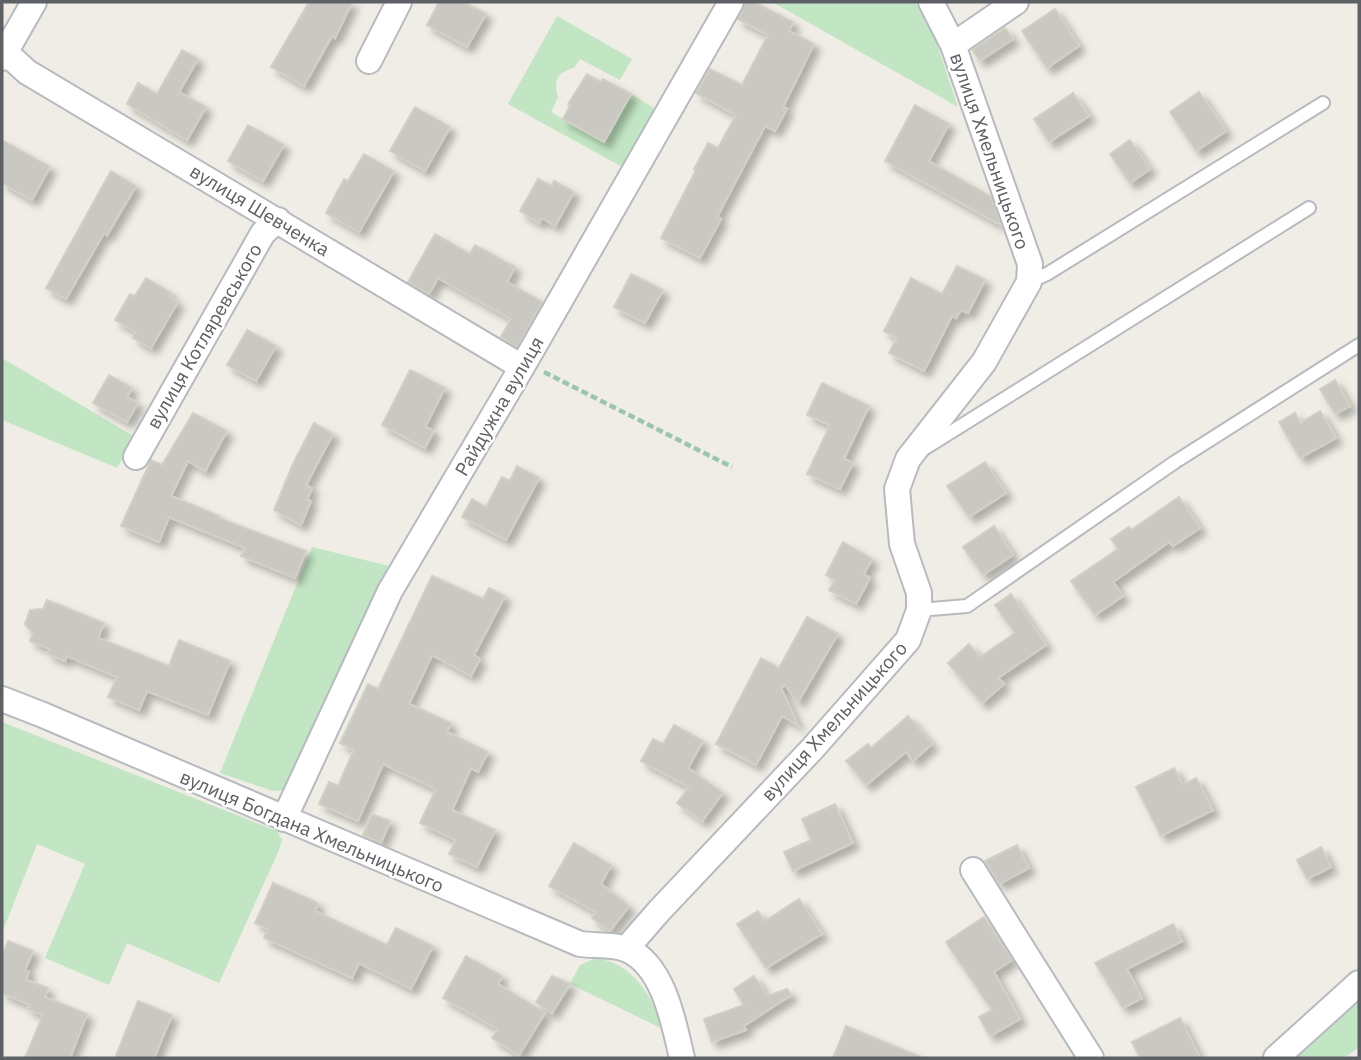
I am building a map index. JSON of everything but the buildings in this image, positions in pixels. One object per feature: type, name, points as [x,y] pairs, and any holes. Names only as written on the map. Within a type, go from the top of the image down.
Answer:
[{"type":"street","points":[[3,53],[34,2]]},
{"type":"street","points":[[369,61],[399,2]]},
{"type":"street","name":"Райдужна вулиця","points":[[284,819],[390,591],[731,2]]},
{"type":"street","name":"вулиця Хмельницького","points":[[931,2],[953,45],[1030,264],[1029,282]]},
{"type":"street","points":[[953,45],[1016,2]]},
{"type":"street","name":"вулиця Шевченка","points":[[3,53],[27,72],[523,365]]},
{"type":"street","name":"вулиця Котляревського","points":[[136,457],[264,233],[278,220]]},
{"type":"street","points":[[919,610],[919,593],[902,544],[897,489],[908,459],[984,362],[1029,282]]},
{"type":"street","name":"вулиця Хмельницького","points":[[626,949],[813,748],[908,640],[919,610]]},
{"type":"street","name":"вулиця Богдана Хмельницького","points":[[2,699],[579,944],[626,949]]},
{"type":"street","points":[[973,870],[1091,1058]]},
{"type":"street","points":[[626,949],[648,963],[671,1012],[682,1058]]},
{"type":"street","points":[[1276,1058],[1359,983]]},
{"type":"lane","points":[[1029,282],[1047,274],[1323,103]]},
{"type":"lane","points":[[908,459],[1309,208]]},
{"type":"lane","points":[[919,610],[967,606],[1175,462],[1359,345]]},
{"type":"path","points":[[523,365],[732,467]]},
{"type":"green space","points":[[772,2],[915,2],[932,29],[958,107]]},
{"type":"green space","points":[[557,16],[632,59],[620,80],[580,59],[574,68],[558,78],[558,97],[551,112],[604,142],[631,94],[657,110],[624,168],[508,104]]},
{"type":"green space","points":[[2,358],[135,437],[117,468],[2,420]]},
{"type":"green space","points":[[312,547],[389,566],[290,780],[283,790],[273,791],[220,773]]},
{"type":"green space","points":[[2,722],[277,831],[282,840],[279,850],[219,983],[127,943],[109,985],[45,958],[85,864],[37,844],[2,933]]},
{"type":"green space","points":[[596,958],[621,967],[640,983],[663,1029],[570,984],[580,965]]},
{"type":"green space","points":[[1359,991],[1359,1047],[1344,1058],[1285,1058]]}]
